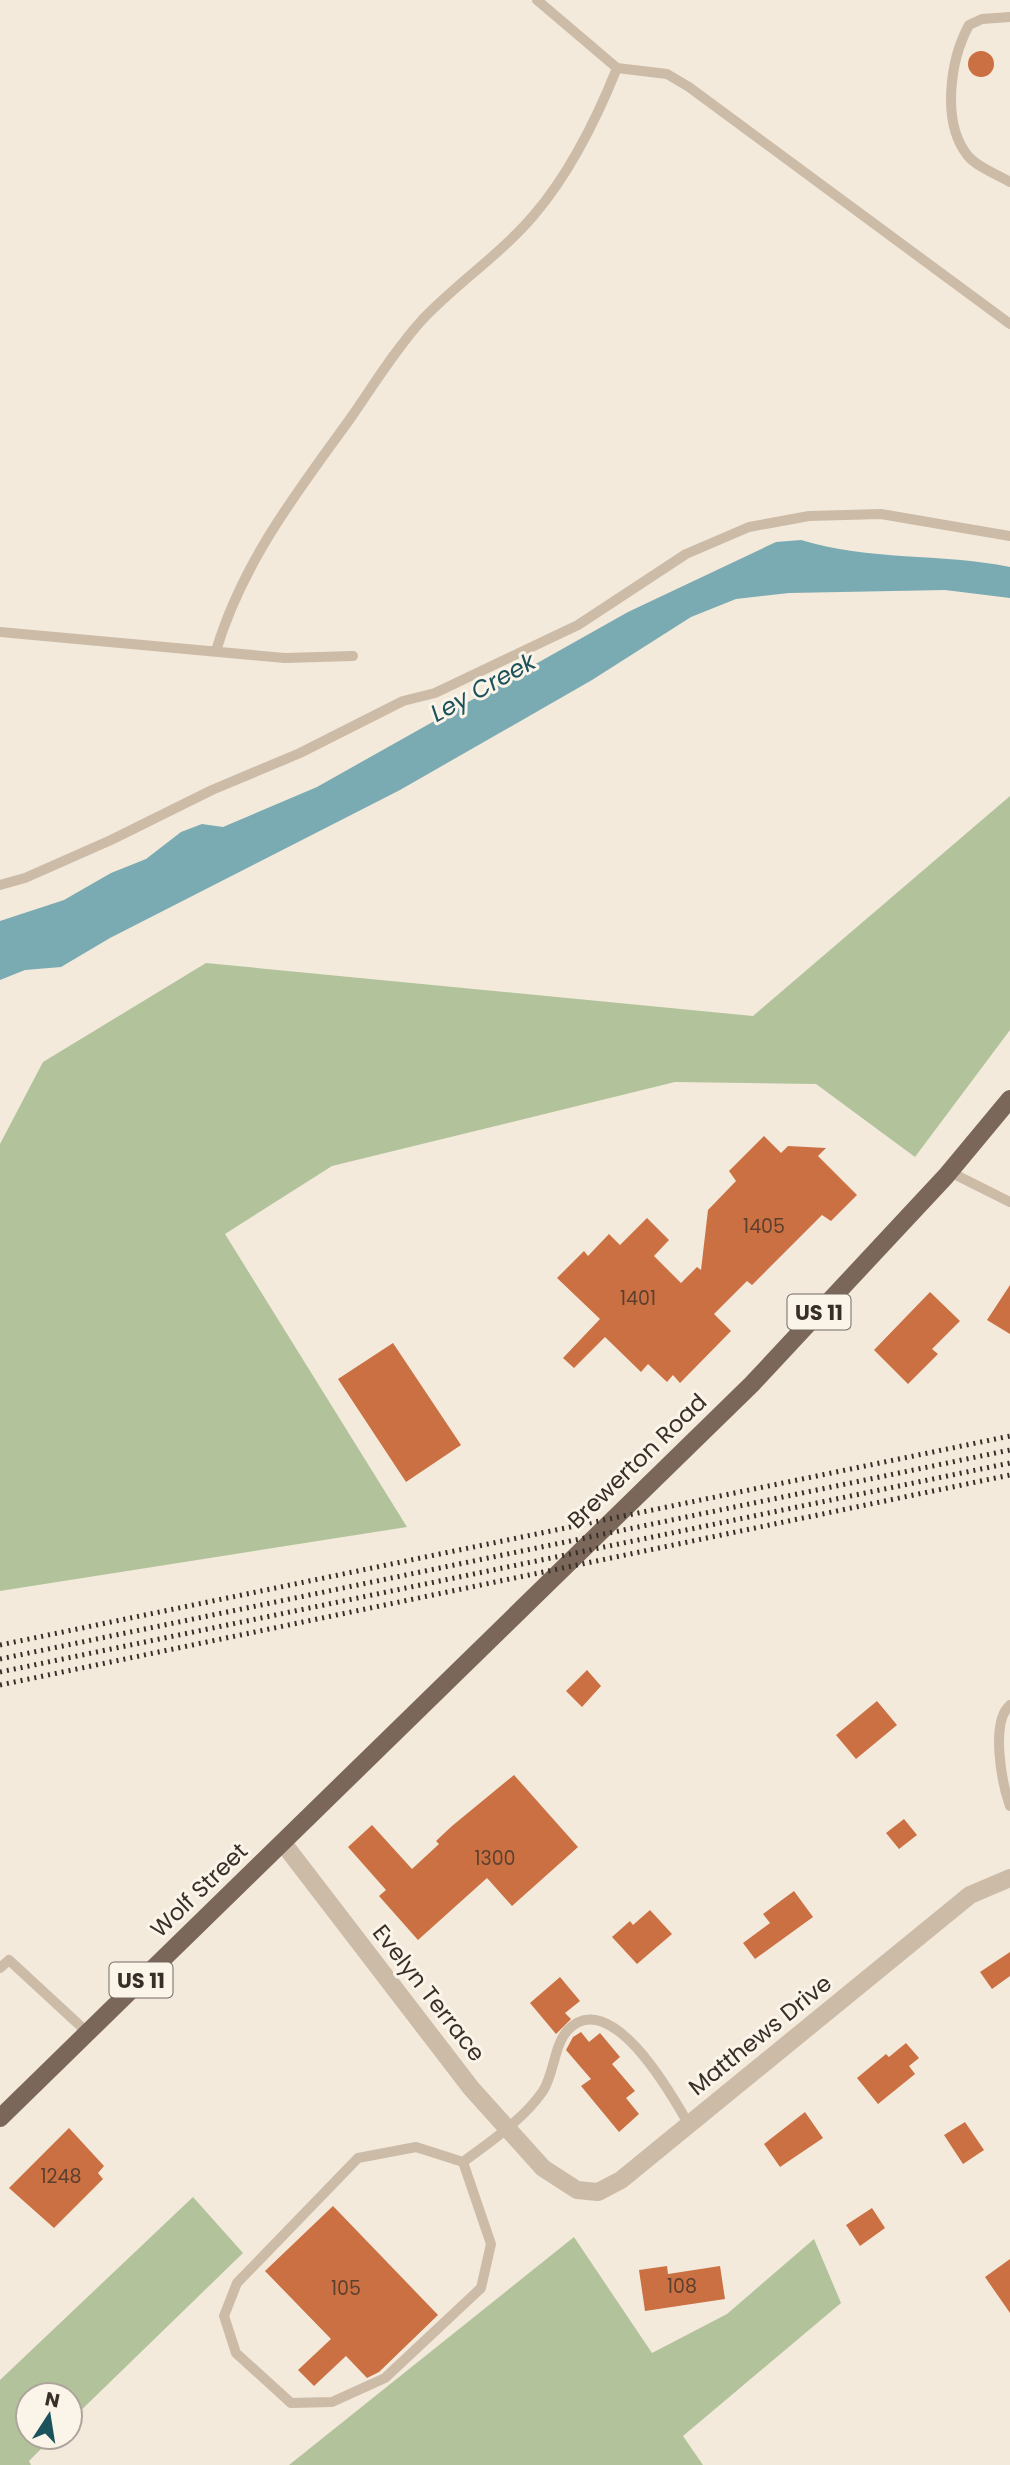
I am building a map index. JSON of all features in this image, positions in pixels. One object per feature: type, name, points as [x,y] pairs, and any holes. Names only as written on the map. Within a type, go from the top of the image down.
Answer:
[{"type":"main road","name":"Brewerton Road","points":[[282,1843],[752,1384],[950,1172],[1010,1100]]},
{"type":"main road","name":"Wolf Street","points":[[0,2118],[282,1843]]},
{"type":"street","name":"Evelyn Terrace","points":[[282,1843],[471,2088],[543,2168]]},
{"type":"street","name":"Matthews Drive","points":[[543,2168],[577,2190],[598,2192],[621,2180],[970,1895],[1005,1878]]},
{"type":"lane","points":[[537,0],[617,68],[667,74],[689,87],[1010,324]]},
{"type":"lane","points":[[1010,17],[982,19],[969,25],[956,61],[952,111],[956,138],[969,159],[1010,181]]},
{"type":"lane","points":[[216,651],[222,628],[264,541],[298,490],[419,324],[534,216],[550,194],[593,119],[617,68]]},
{"type":"lane","points":[[0,885],[25,878],[111,840],[212,790],[300,753],[403,701],[435,692],[578,625],[687,554],[749,527],[809,516],[870,514],[1010,536]]},
{"type":"lane","points":[[0,632],[285,658],[353,656]]},
{"type":"lane","points":[[950,1172],[1010,1202]]},
{"type":"lane","points":[[1010,1705],[1005,1710],[1000,1733],[1000,1779],[1010,1806]]},
{"type":"lane","points":[[0,1968],[9,1960],[88,2033]]},
{"type":"lane","points":[[463,2162],[508,2129],[543,2090],[565,2033],[580,2021],[605,2021],[622,2034],[664,2081],[689,2125]]},
{"type":"lane","points":[[416,2147],[463,2162],[491,2244],[481,2288],[384,2378],[332,2402],[291,2403],[236,2353],[223,2316],[237,2283],[358,2158],[416,2147]]},
{"type":"green space","points":[[1010,796],[1010,1030],[915,1157],[816,1084],[675,1082],[332,1166],[225,1234],[407,1527],[0,1591],[0,1144],[43,1062],[206,963],[753,1016]]},
{"type":"green space","points":[[193,2197],[243,2253],[84,2407],[84,2381],[14,2381],[14,2451],[39,2451],[29,2461],[31,2465],[0,2465],[0,2380]]},
{"type":"green space","points":[[574,2237],[652,2353],[727,2314],[814,2239],[841,2303],[683,2436],[703,2465],[289,2465]]},
{"type":"water","points":[[801,540],[852,551],[1010,567],[1010,598],[945,590],[789,593],[736,599],[691,617],[592,680],[400,790],[110,938],[61,967],[25,970],[0,980],[0,921],[64,900],[111,873],[146,859],[181,832],[202,824],[223,827],[317,787],[628,612],[776,542]]},
{"type":"building","points":[[981,51],[990,55],[994,64],[990,73],[981,77],[972,73],[968,64],[972,55]]},
{"type":"building","points":[[764,1136],[781,1153],[788,1146],[826,1148],[818,1156],[857,1195],[831,1221],[822,1215],[752,1285],[747,1281],[714,1314],[731,1331],[680,1383],[673,1375],[667,1382],[648,1364],[641,1372],[605,1337],[574,1368],[563,1358],[600,1319],[557,1278],[584,1251],[588,1256],[609,1234],[620,1245],[647,1218],[669,1240],[654,1256],[681,1283],[697,1267],[701,1270],[708,1210],[736,1181],[729,1171]]},
{"type":"building","points":[[1010,1285],[1010,1334],[987,1320]]},
{"type":"building","points":[[930,1292],[960,1321],[932,1349],[938,1354],[908,1384],[874,1350]]},
{"type":"building","points":[[393,1343],[461,1445],[406,1482],[338,1379]]},
{"type":"building","points":[[587,1670],[601,1686],[582,1707],[566,1691]]},
{"type":"building","points":[[877,1701],[897,1725],[856,1759],[836,1735]]},
{"type":"building","points":[[514,1775],[578,1847],[512,1906],[487,1878],[418,1940],[379,1896],[386,1890],[348,1847],[372,1825],[412,1869],[439,1844],[436,1841],[452,1826]]},
{"type":"building","points":[[904,1819],[917,1835],[899,1849],[886,1833]]},
{"type":"building","points":[[794,1891],[813,1917],[755,1959],[743,1943],[770,1923],[763,1914]]},
{"type":"building","points":[[650,1910],[672,1934],[637,1964],[612,1937],[630,1921],[633,1925]]},
{"type":"building","points":[[1010,1952],[1010,1976],[992,1989],[980,1972]]},
{"type":"building","points":[[560,1977],[580,2001],[565,2013],[571,2019],[556,2034],[530,2003]]},
{"type":"building","points":[[581,2032],[589,2042],[600,2033],[620,2057],[612,2064],[635,2091],[626,2098],[639,2114],[619,2132],[581,2086],[591,2079],[566,2050],[573,2037]]},
{"type":"building","points":[[906,2043],[919,2058],[909,2066],[915,2074],[878,2104],[857,2078],[886,2054],[889,2057]]},
{"type":"building","points":[[805,2112],[823,2138],[780,2167],[764,2144]]},
{"type":"building","points":[[965,2122],[984,2150],[963,2164],[944,2135]]},
{"type":"building","points":[[69,2128],[104,2166],[98,2173],[103,2179],[54,2228],[9,2188]]},
{"type":"building","points":[[333,2206],[438,2315],[379,2372],[367,2378],[346,2356],[314,2386],[298,2370],[331,2339],[265,2271]]},
{"type":"building","points":[[872,2208],[885,2228],[860,2246],[846,2225]]},
{"type":"building","points":[[1010,2259],[1010,2313],[985,2277]]},
{"type":"building","points":[[667,2266],[668,2274],[720,2266],[725,2299],[645,2311],[639,2270]]},
{"type":"railway","points":[[0,1645],[1010,1436]]},
{"type":"railway","points":[[0,1659],[1010,1450]]},
{"type":"railway","points":[[0,1672],[1010,1463]]},
{"type":"railway","points":[[0,1685],[1010,1475]]},
{"type":"water label","name":"Ley Creek","points":[[483,687]]}]
